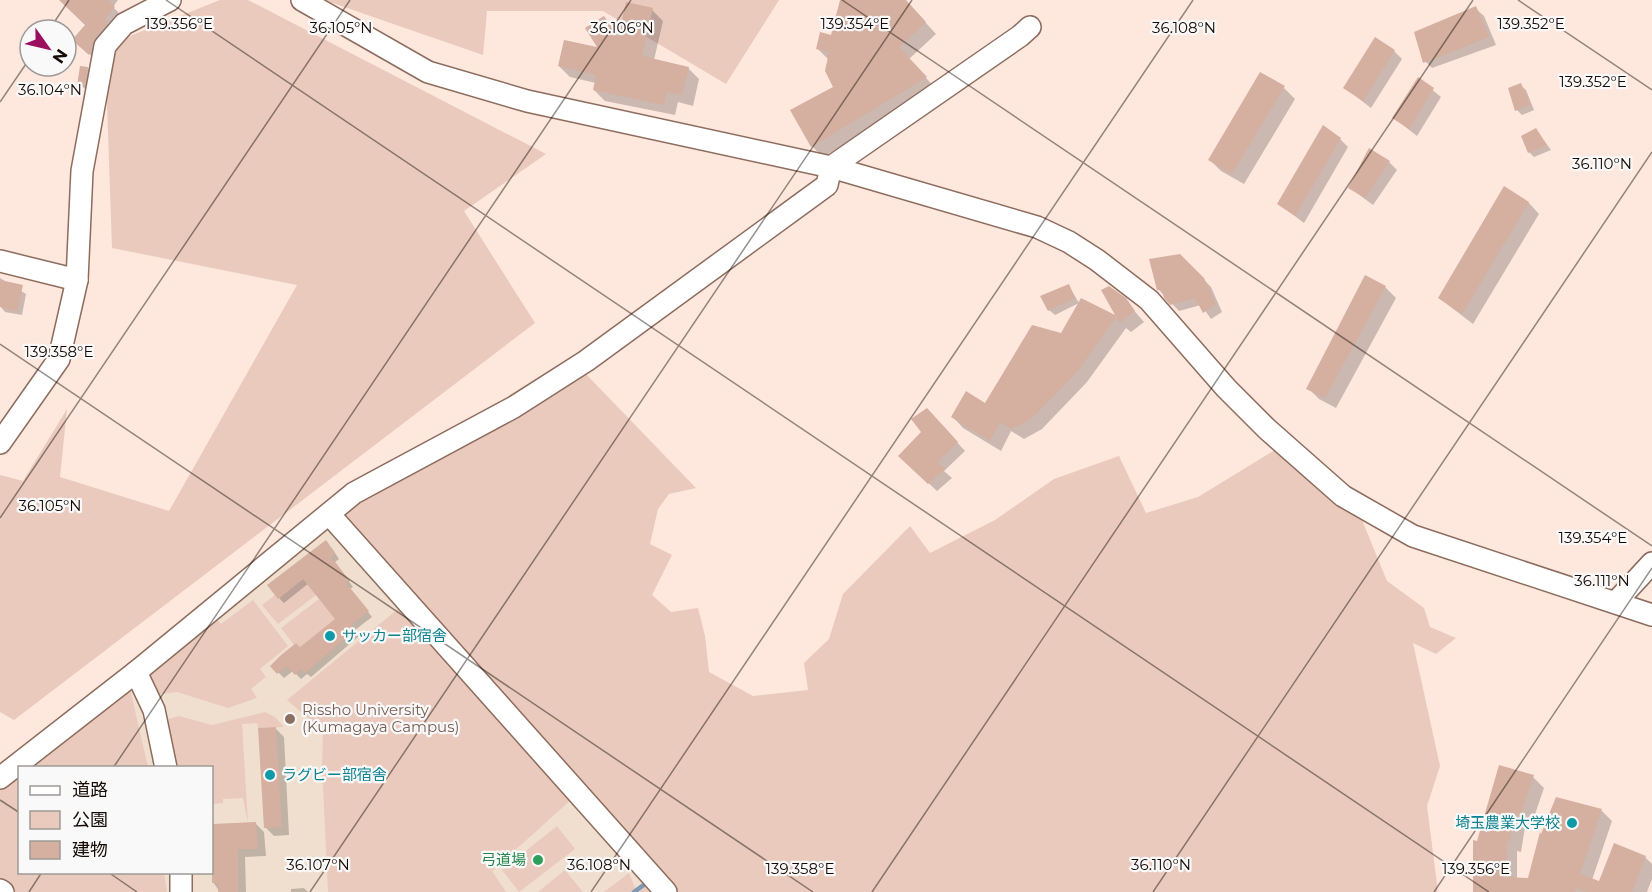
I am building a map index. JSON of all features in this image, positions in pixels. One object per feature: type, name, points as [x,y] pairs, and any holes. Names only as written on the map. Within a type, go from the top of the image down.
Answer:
[{"type":"street","points":[[0,443],[59,359],[77,280],[82,171],[105,46],[124,24],[170,0]]},
{"type":"street","points":[[302,0],[428,72],[527,101],[831,167],[1036,227],[1069,242],[1123,278],[1149,300],[1226,388],[1267,429],[1343,496],[1413,536],[1652,615]]},
{"type":"street","points":[[0,778],[136,672],[354,493],[514,407],[586,362],[826,185],[831,167],[1030,27]]},
{"type":"street","points":[[0,261],[77,280]]},
{"type":"street","points":[[329,514],[666,892]]},
{"type":"street","points":[[1616,602],[1652,563]]},
{"type":"street","points":[[136,672],[154,710],[166,766]]},
{"type":"street","points":[[181,874],[181,892]]},
{"type":"shaded area","name":"Rissho University (Kumagaya Campus)","points":[[335,513],[663,892],[0,892],[0,771]]},
{"type":"green space","points":[[220,0],[248,0],[546,154],[464,211],[535,323],[14,720],[0,712],[0,475],[23,481],[67,409],[60,477],[169,511],[297,285],[112,248],[105,46]]},
{"type":"green space","points":[[324,0],[779,0],[726,84],[603,11],[487,11],[483,55]]},
{"type":"green space","points":[[582,370],[696,488],[669,494],[658,509],[650,544],[672,555],[652,595],[671,612],[698,608],[705,636],[709,672],[753,696],[808,690],[804,663],[829,639],[843,594],[910,526],[930,553],[995,520],[1054,479],[1119,456],[1146,513],[1198,497],[1275,450],[1360,515],[1387,581],[1424,608],[1430,627],[1456,638],[1436,654],[1413,643],[1440,766],[1427,806],[1438,892],[674,892],[338,511]]},
{"type":"green space","points":[[317,568],[316,595],[278,624],[262,605],[275,595],[278,599]]},
{"type":"green space","points":[[319,599],[324,606],[328,604],[339,616],[300,647],[296,643],[294,645],[281,628]]},
{"type":"green space","points":[[253,600],[288,646],[260,669],[266,677],[251,689],[257,698],[228,708],[177,692],[155,695],[149,670],[216,619],[221,624]]},
{"type":"green space","points":[[404,604],[572,799],[492,871],[506,892],[328,892],[322,766],[323,731],[287,700]]},
{"type":"green space","points":[[127,676],[148,766],[18,766]]},
{"type":"green space","points":[[265,712],[275,717],[284,727],[258,728],[257,723],[242,724],[248,823],[243,798],[223,799],[223,803],[213,804],[213,766],[172,766],[161,721],[179,716],[212,725]]},
{"type":"green space","points":[[18,766],[18,874],[164,874],[167,892],[0,892],[0,781]]},
{"type":"green space","name":"弓道場","points":[[557,826],[575,849],[519,892],[502,870]]},
{"type":"green space","points":[[565,870],[583,892],[538,892]]},
{"type":"green space","points":[[629,873],[636,890],[651,880],[662,892],[604,892]]},
{"type":"building","points":[[59,0],[108,0],[115,7],[104,19],[108,22],[95,38],[89,55],[78,45],[78,33],[85,25]]},
{"type":"building","points":[[840,0],[906,0],[926,22],[899,47],[927,77],[811,147],[790,110],[833,87],[825,71],[829,52],[816,49],[820,32],[831,35]]},
{"type":"building","points":[[626,2],[653,8],[642,56],[689,67],[682,95],[667,92],[664,105],[593,90],[596,75],[558,66],[564,40],[597,47],[585,28],[604,16],[618,38]]},
{"type":"building","points":[[1476,6],[1489,37],[1423,63],[1414,32]]},
{"type":"building","points":[[1375,37],[1395,50],[1363,101],[1343,88]]},
{"type":"building","points":[[80,66],[88,67],[85,87],[77,86]]},
{"type":"building","points":[[1260,72],[1285,86],[1232,174],[1208,160]]},
{"type":"building","points":[[1418,77],[1434,88],[1409,129],[1392,118]]},
{"type":"building","points":[[1521,83],[1530,105],[1515,111],[1508,88]]},
{"type":"building","points":[[1323,125],[1341,138],[1295,216],[1277,204]]},
{"type":"building","points":[[1536,128],[1547,145],[1528,153],[1521,136]]},
{"type":"building","points":[[1369,148],[1390,161],[1365,198],[1348,188]]},
{"type":"building","points":[[1504,186],[1529,202],[1462,314],[1438,298]]},
{"type":"building","points":[[1180,254],[1204,278],[1216,304],[1203,313],[1195,298],[1170,305],[1164,298],[1162,290],[1157,290],[1149,259]]},
{"type":"building","points":[[1365,275],[1386,286],[1325,398],[1306,389]]},
{"type":"building","points":[[0,280],[23,285],[17,311],[0,307]]},
{"type":"building","points":[[1069,284],[1075,298],[1048,311],[1040,296]]},
{"type":"building","points":[[1109,286],[1126,298],[1135,311],[1119,323],[1116,317],[1077,372],[1031,419],[1012,429],[1000,422],[990,441],[951,417],[966,391],[985,403],[1032,325],[1061,333],[1081,298],[1115,315],[1101,290]]},
{"type":"building","points":[[927,408],[958,442],[937,462],[945,469],[928,484],[898,456],[921,432],[911,419]]},
{"type":"building","points":[[326,540],[335,553],[331,557],[350,581],[346,583],[369,611],[351,625],[355,630],[305,673],[301,669],[295,675],[287,666],[277,674],[270,666],[280,656],[296,643],[300,647],[335,619],[303,579],[278,599],[267,585]]},
{"type":"building","points":[[276,727],[282,827],[264,828],[258,728]]},
{"type":"building","name":"埼玉農業大学校","points":[[1499,765],[1534,775],[1520,817],[1515,812],[1510,842],[1507,841],[1507,877],[1528,878],[1540,832],[1541,834],[1556,797],[1602,809],[1580,874],[1599,881],[1614,843],[1646,856],[1632,892],[1587,892],[1577,888],[1575,892],[1473,892],[1473,840],[1477,841]]},
{"type":"building","points":[[256,822],[258,849],[238,849],[238,892],[218,892],[218,883],[212,883],[213,824]]},
{"type":"waterway","points":[[634,892],[649,881]]},
{"type":"place","name":"サッカー部宿舎","points":[[330,636]]},
{"type":"place","name":"Rissho University (Kumagaya Campus)","points":[[290,719]]},
{"type":"place","name":"ラグビー部宿舎","points":[[270,775]]},
{"type":"place","name":"埼玉農業大学校","points":[[1572,823]]},
{"type":"place","name":"弓道場","points":[[538,860]]}]
